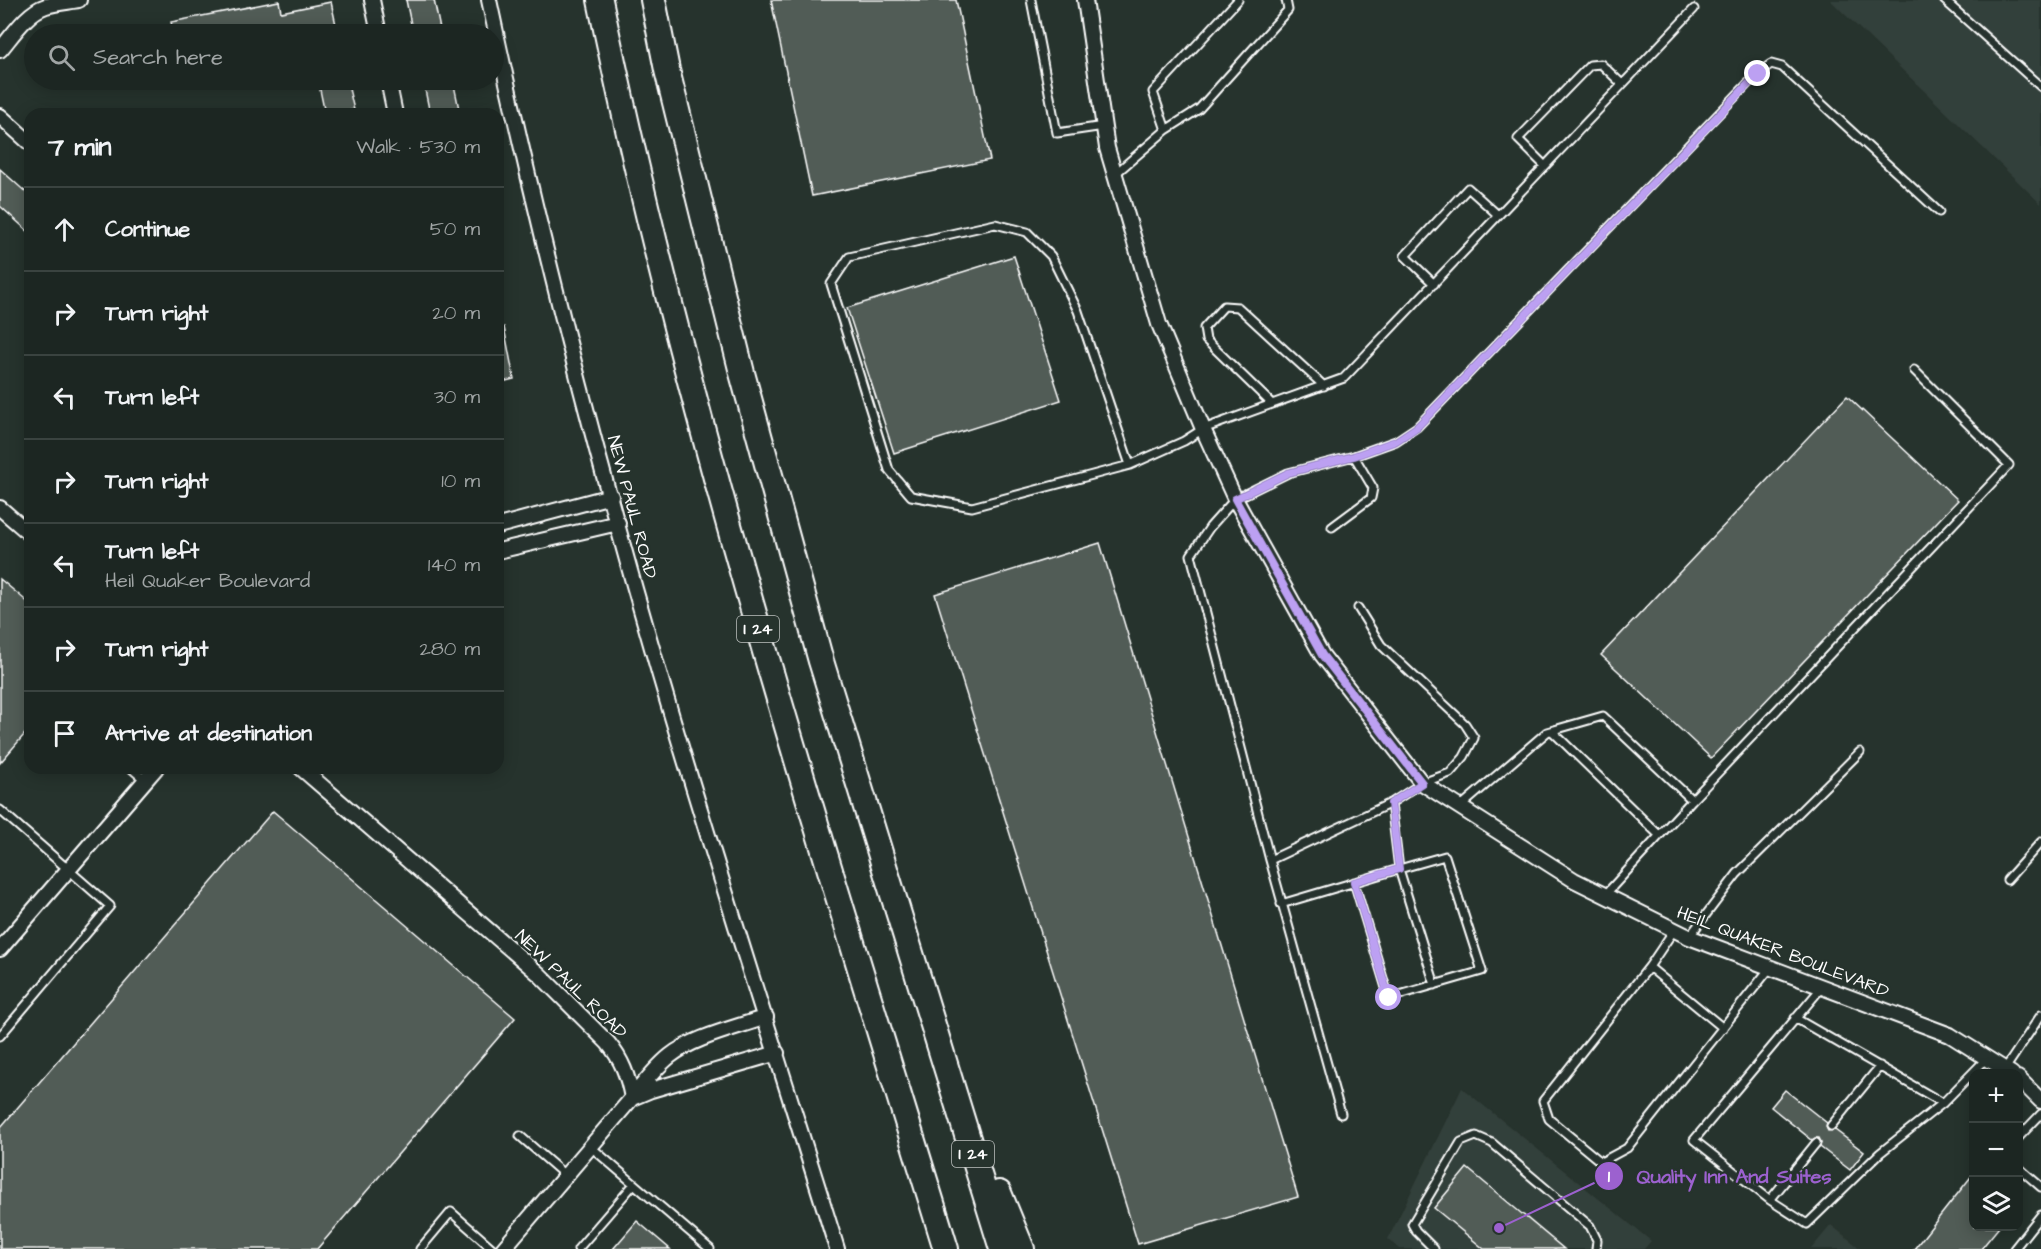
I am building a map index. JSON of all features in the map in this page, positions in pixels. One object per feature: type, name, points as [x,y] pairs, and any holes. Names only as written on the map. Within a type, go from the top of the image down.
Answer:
[{"type":"highway","name":"I 24","points":[[600,0],[662,275],[728,525],[793,748],[946,1249]]},
{"type":"highway","name":"I 24","points":[[653,0],[667,70],[748,396],[821,661],[1002,1249]]},
{"type":"highway","points":[[944,1059],[1022,1249]]},
{"type":"street","points":[[0,50],[38,10],[79,0]]},
{"type":"street","points":[[372,0],[377,24]]},
{"type":"street","name":"NEW PAUL ROAD","points":[[489,0],[494,24]]},
{"type":"street","name":"HEIL QUAKER BOULEVARD","points":[[1084,0],[1107,148],[1114,174],[1159,324],[1203,429],[1235,499],[1322,655],[1422,783],[1574,880],[1674,930],[1950,1035],[2006,1069]]},
{"type":"street","name":"NEW PAUL ROAD","points":[[504,66],[547,254],[610,496],[660,675],[837,1249]]},
{"type":"street","points":[[390,90],[394,108]]},
{"type":"street","points":[[0,116],[24,138]]},
{"type":"street","points":[[504,524],[610,496]]},
{"type":"street","points":[[0,508],[24,529]]},
{"type":"street","points":[[541,515],[547,540]]},
{"type":"street","points":[[504,550],[618,523]]},
{"type":"street","points":[[0,949],[151,774]]},
{"type":"street","name":"NEW PAUL ROAD","points":[[308,774],[539,974],[575,1009],[616,1052],[626,1072],[632,1098]]},
{"type":"street","points":[[503,1249],[661,1064],[679,1050],[766,1017]]},
{"type":"street","points":[[632,1098],[651,1090],[777,1053]]},
{"type":"street","points":[[2023,1082],[2041,1101]]},
{"type":"lane","points":[[1031,0],[1057,134],[1104,126]]},
{"type":"lane","points":[[1166,130],[1153,92],[1238,0]]},
{"type":"lane","points":[[1114,174],[1166,130],[1199,109],[1288,10],[1286,0]]},
{"type":"lane","points":[[1944,0],[2041,87]]},
{"type":"lane","points":[[1131,465],[1078,311],[1051,256],[1027,232],[995,224],[849,257],[831,284],[889,470],[911,496],[972,507],[1131,465],[1184,441],[1203,429],[1344,378],[1694,9]]},
{"type":"lane","points":[[1545,166],[1518,139],[1590,64],[1601,64],[1622,84]]},
{"type":"lane","points":[[1341,1114],[1281,904],[1191,555],[1210,527],[1235,499],[1288,473],[1354,456],[1396,441],[1417,427],[1758,74],[1771,64],[1782,67],[1938,212]]},
{"type":"lane","points":[[1434,284],[1405,256],[1468,188],[1497,215]]},
{"type":"lane","points":[[1272,404],[1206,340],[1204,328],[1224,306],[1238,307],[1324,386]]},
{"type":"lane","points":[[1605,895],[2009,465],[1914,370]]},
{"type":"lane","points":[[1332,527],[1371,498],[1372,488],[1354,456]]},
{"type":"lane","points":[[1270,860],[1391,803],[1422,783],[1450,773],[1464,757],[1474,738],[1465,724],[1381,645],[1358,608]]},
{"type":"lane","points":[[1460,807],[1547,732],[1603,716],[1692,800]]},
{"type":"lane","points":[[1552,730],[1659,835]]},
{"type":"lane","points":[[1689,937],[1737,874],[1860,752]]},
{"type":"lane","points":[[138,774],[146,780]]},
{"type":"lane","points":[[1391,803],[1399,869],[1435,985]]},
{"type":"lane","points":[[0,810],[110,906],[0,1036]]},
{"type":"lane","points":[[2007,880],[2041,842]]},
{"type":"lane","points":[[1281,904],[1354,882],[1445,856],[1482,972],[1389,998],[1354,882]]},
{"type":"lane","points":[[1674,930],[1649,967],[1543,1101],[1549,1119],[1601,1162],[1627,1148],[1770,968]]},
{"type":"lane","points":[[1649,967],[1723,1028]]},
{"type":"lane","points":[[1822,987],[1694,1140],[1770,1200],[1807,1224],[1880,1153],[1943,1103],[1987,1058]]},
{"type":"lane","points":[[2010,1069],[2041,1015]]},
{"type":"lane","points":[[1795,1018],[1943,1103]]},
{"type":"lane","points":[[1831,1126],[1880,1066]]},
{"type":"lane","points":[[2023,1134],[2041,1114]]},
{"type":"lane","points":[[520,1136],[566,1176]]},
{"type":"lane","points":[[1434,1249],[1416,1232],[1412,1224],[1461,1142],[1476,1136],[1492,1143],[1590,1226],[1597,1240],[1596,1249]]},
{"type":"lane","points":[[1770,1200],[1816,1143]]},
{"type":"lane","points":[[591,1147],[710,1249]]},
{"type":"lane","points":[[2023,1171],[2041,1187]]},
{"type":"lane","points":[[578,1249],[634,1184]]},
{"type":"lane","points":[[420,1249],[451,1212],[493,1249]]},
{"type":"lane","points":[[2018,1248],[2041,1215]]},
{"type":"lane","points":[[2034,1224],[2041,1229]]},
{"type":"shaded area","points":[[1830,0],[2041,0],[2041,204]]},
{"type":"shaded area","points":[[1462,1088],[1651,1241],[1644,1249],[1399,1249],[1388,1239]]},
{"type":"shaded area","points":[[1831,1225],[1861,1249],[1811,1249]]},
{"type":"building","points":[[406,0],[434,0],[439,24],[411,24]]},
{"type":"building","points":[[771,0],[956,0],[990,160],[812,196]]},
{"type":"building","points":[[279,1],[281,12],[331,2],[336,24],[172,24],[171,22]]},
{"type":"building","points":[[320,90],[349,90],[354,108],[324,108]]},
{"type":"building","points":[[425,90],[455,90],[459,108],[429,108]]},
{"type":"building","points":[[0,169],[24,191],[24,228],[0,206]]},
{"type":"building","points":[[1014,256],[1061,400],[894,453],[847,308]]},
{"type":"building","points":[[504,327],[514,379],[504,382]]},
{"type":"building","points":[[1847,396],[1958,500],[1711,758],[1601,655]]},
{"type":"building","points":[[1100,543],[1298,1197],[1138,1244],[935,594]]},
{"type":"building","points":[[0,579],[24,599],[24,735],[0,763]]},
{"type":"building","points":[[273,811],[515,1018],[317,1249],[0,1249],[0,1128]]},
{"type":"building","points":[[1785,1090],[1827,1123],[1828,1131],[1835,1130],[1864,1152],[1850,1170],[1820,1147],[1819,1138],[1812,1140],[1771,1107]]},
{"type":"building","points":[[1467,1168],[1564,1249],[1484,1249],[1434,1208]]},
{"type":"building","points":[[1969,1179],[1969,1231],[1996,1231],[1981,1249],[1914,1249]]},
{"type":"building","points":[[637,1221],[670,1249],[613,1249]]},
{"type":"place","name":"Quality Inn And Suites","points":[[1499,1228]]},
{"type":"route","points":[[1389,998],[1354,882],[1399,869],[1391,803],[1422,783],[1322,655],[1235,499],[1288,473],[1354,456],[1396,441],[1417,427],[1758,74]]}]
